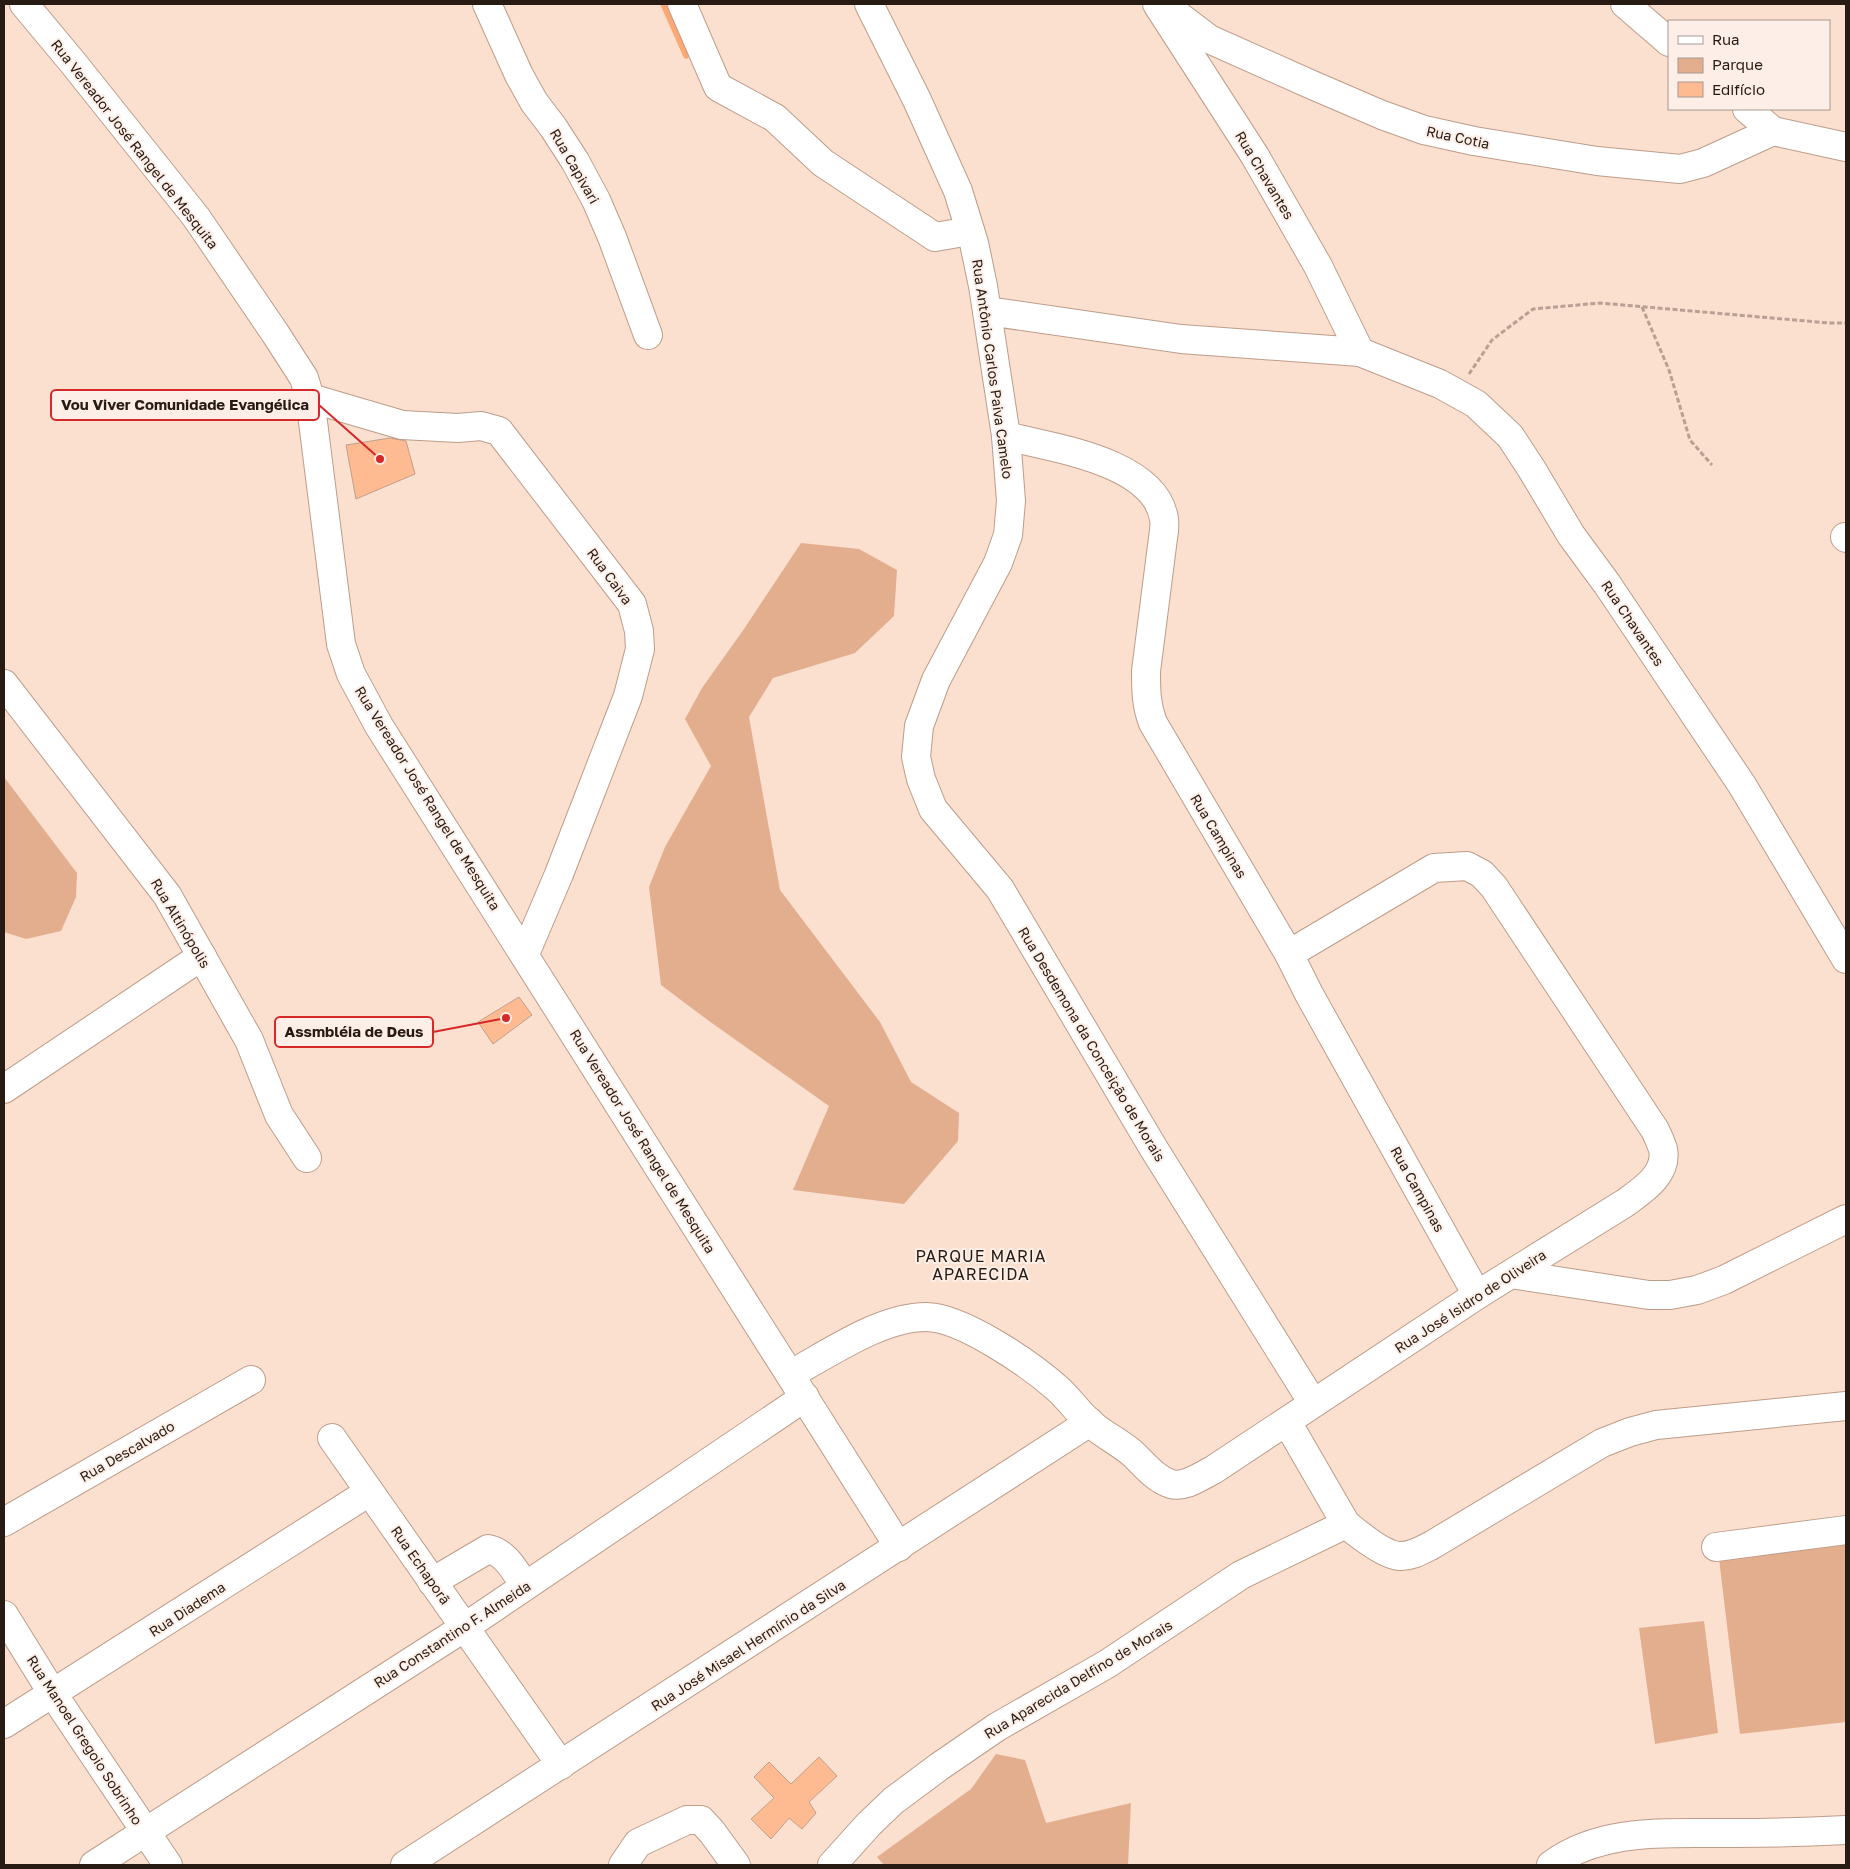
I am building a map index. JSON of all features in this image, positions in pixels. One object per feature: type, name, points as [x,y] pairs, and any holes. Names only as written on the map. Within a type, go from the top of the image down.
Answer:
[{"type":"street","name":"Rua Vereador José Rangel de Mesquita","points":[[24,4],[196,218],[304,378],[310,398],[341,644],[351,674],[379,726],[899,1547]]},
{"type":"street","name":"Rua Capivari","points":[[487,4],[522,82],[575,161],[596,200],[612,237],[648,335]]},
{"type":"street","points":[[682,4],[718,87],[775,118],[823,164],[934,237],[970,231]]},
{"type":"street","name":"Rua Antônio Carlos Paiva Camelo","points":[[869,4],[917,100],[958,191],[984,286],[1006,436],[1011,501],[1008,535],[998,563],[936,680]]},
{"type":"street","name":"Rua Chavantes","points":[[1157,4],[1255,156],[1318,266],[1360,352]]},
{"type":"street","name":"Rua Cotia","points":[[1163,4],[1209,39],[1226,47],[1382,115],[1424,130],[1474,142],[1597,161],[1680,169],[1703,163],[1773,131]]},
{"type":"street","points":[[1625,4],[1668,41]]},
{"type":"street","points":[[1748,110],[1773,131],[1846,147]]},
{"type":"street","name":"Rua Chavantes","points":[[987,312],[1181,339],[1360,352],[1440,384],[1476,404],[1510,436],[1571,535],[1607,584],[1742,785],[1846,959]]},
{"type":"street","name":"Rua Caiva","points":[[310,398],[402,425],[458,428],[481,426],[499,431],[632,604],[639,631],[640,649],[628,696],[559,874],[525,954]]},
{"type":"street","name":"Rua Campinas","points":[[1006,436],[1098,459],[1123,470],[1151,490],[1159,504],[1164,519],[1163,538],[1146,671],[1147,707],[1159,736],[1289,954],[1477,1295]]},
{"type":"street","name":"Rua Desdemona da Conceição de Morais","points":[[936,680],[919,726],[916,757],[921,779],[933,808],[1000,888],[1154,1149],[1312,1403]]},
{"type":"street","name":"Rua Altinópolis","points":[[4,684],[167,895],[250,1040],[279,1115],[307,1158]]},
{"type":"street","name":"Rua José Isidro de Oliveira","points":[[790,1374],[871,1330],[904,1320],[927,1317],[957,1324],[1000,1346],[1057,1389],[1090,1422],[1131,1453],[1158,1477],[1172,1484],[1185,1484],[1213,1470],[1477,1295],[1625,1203],[1660,1173],[1663,1148],[1655,1130],[1494,887],[1482,874],[1466,866],[1434,868],[1289,954]]},
{"type":"street","points":[[4,1089],[202,956]]},
{"type":"street","points":[[1511,1274],[1649,1296],[1670,1295],[1696,1290],[1724,1280],[1846,1219]]},
{"type":"street","name":"Rua Descalvado","points":[[4,1522],[251,1380]]},
{"type":"street","name":"Rua Constantino F. Almeida","points":[[94,1865],[465,1627],[804,1397]]},
{"type":"street","points":[[1287,1422],[1346,1524],[1360,1537],[1398,1556],[1416,1553],[1432,1545],[1602,1443],[1630,1432],[1656,1425],[1846,1406]]},
{"type":"street","name":"Rua José Misael Hermínio da Silva","points":[[405,1865],[1090,1422]]},
{"type":"street","name":"Rua Echaporã","points":[[332,1438],[561,1765]]},
{"type":"street","name":"Rua Diadema","points":[[4,1724],[369,1492]]},
{"type":"street","name":"Rua Aparecida Delfino de Morais","points":[[832,1865],[869,1824],[893,1801],[997,1727],[1107,1664],[1241,1575],[1346,1524]]},
{"type":"street","points":[[1716,1547],[1846,1530]]},
{"type":"street","points":[[432,1582],[488,1548],[496,1550],[505,1558],[525,1586]]},
{"type":"street","name":"Rua Manoel Gregoio Sobrinho","points":[[4,1615],[53,1694],[168,1865]]},
{"type":"street","points":[[623,1865],[638,1843],[687,1820],[702,1820],[736,1865]]},
{"type":"street","points":[[1551,1865],[1590,1844],[1632,1835],[1846,1830]]},
{"type":"path","points":[[1457,394],[1492,340],[1533,309],[1600,303],[1846,323]]},
{"type":"path","points":[[1642,307],[1669,370],[1690,440],[1712,465]]},
{"type":"green space","points":[[801,543],[859,549],[897,570],[894,616],[855,653],[773,678],[749,717],[780,890],[880,1022],[911,1082],[959,1113],[958,1141],[904,1204],[793,1190],[829,1106],[661,985],[649,887],[665,847],[711,766],[685,719],[702,688]]},
{"type":"green space","points":[[4,777],[77,873],[76,897],[61,931],[26,939],[4,932]]},
{"type":"green space","points":[[1846,1536],[1846,1722],[1740,1734],[1718,1550]]},
{"type":"green space","points":[[1704,1621],[1718,1733],[1655,1744],[1639,1628]]},
{"type":"green space","points":[[996,1754],[1025,1760],[1046,1823],[1131,1803],[1128,1865],[884,1865],[877,1857],[971,1789]]},
{"type":"building","points":[[390,438],[406,441],[415,474],[356,499],[346,445]]},
{"type":"building","points":[[519,997],[532,1015],[493,1044],[478,1022]]},
{"type":"building","points":[[819,1757],[837,1776],[809,1802],[816,1813],[802,1829],[789,1818],[771,1839],[751,1819],[774,1798],[754,1777],[769,1762],[791,1784]]},
{"type":"waterway","points":[[663,4],[686,56]]},
{"type":"place","name":"Vou Viver Comunidade Evangélica","points":[[380,459]]},
{"type":"place","name":"Assmbléia de Deus","points":[[506,1018]]},
{"type":"district","name":"PARQUE MARIA APARECIDA","points":[[981,1265]]}]
